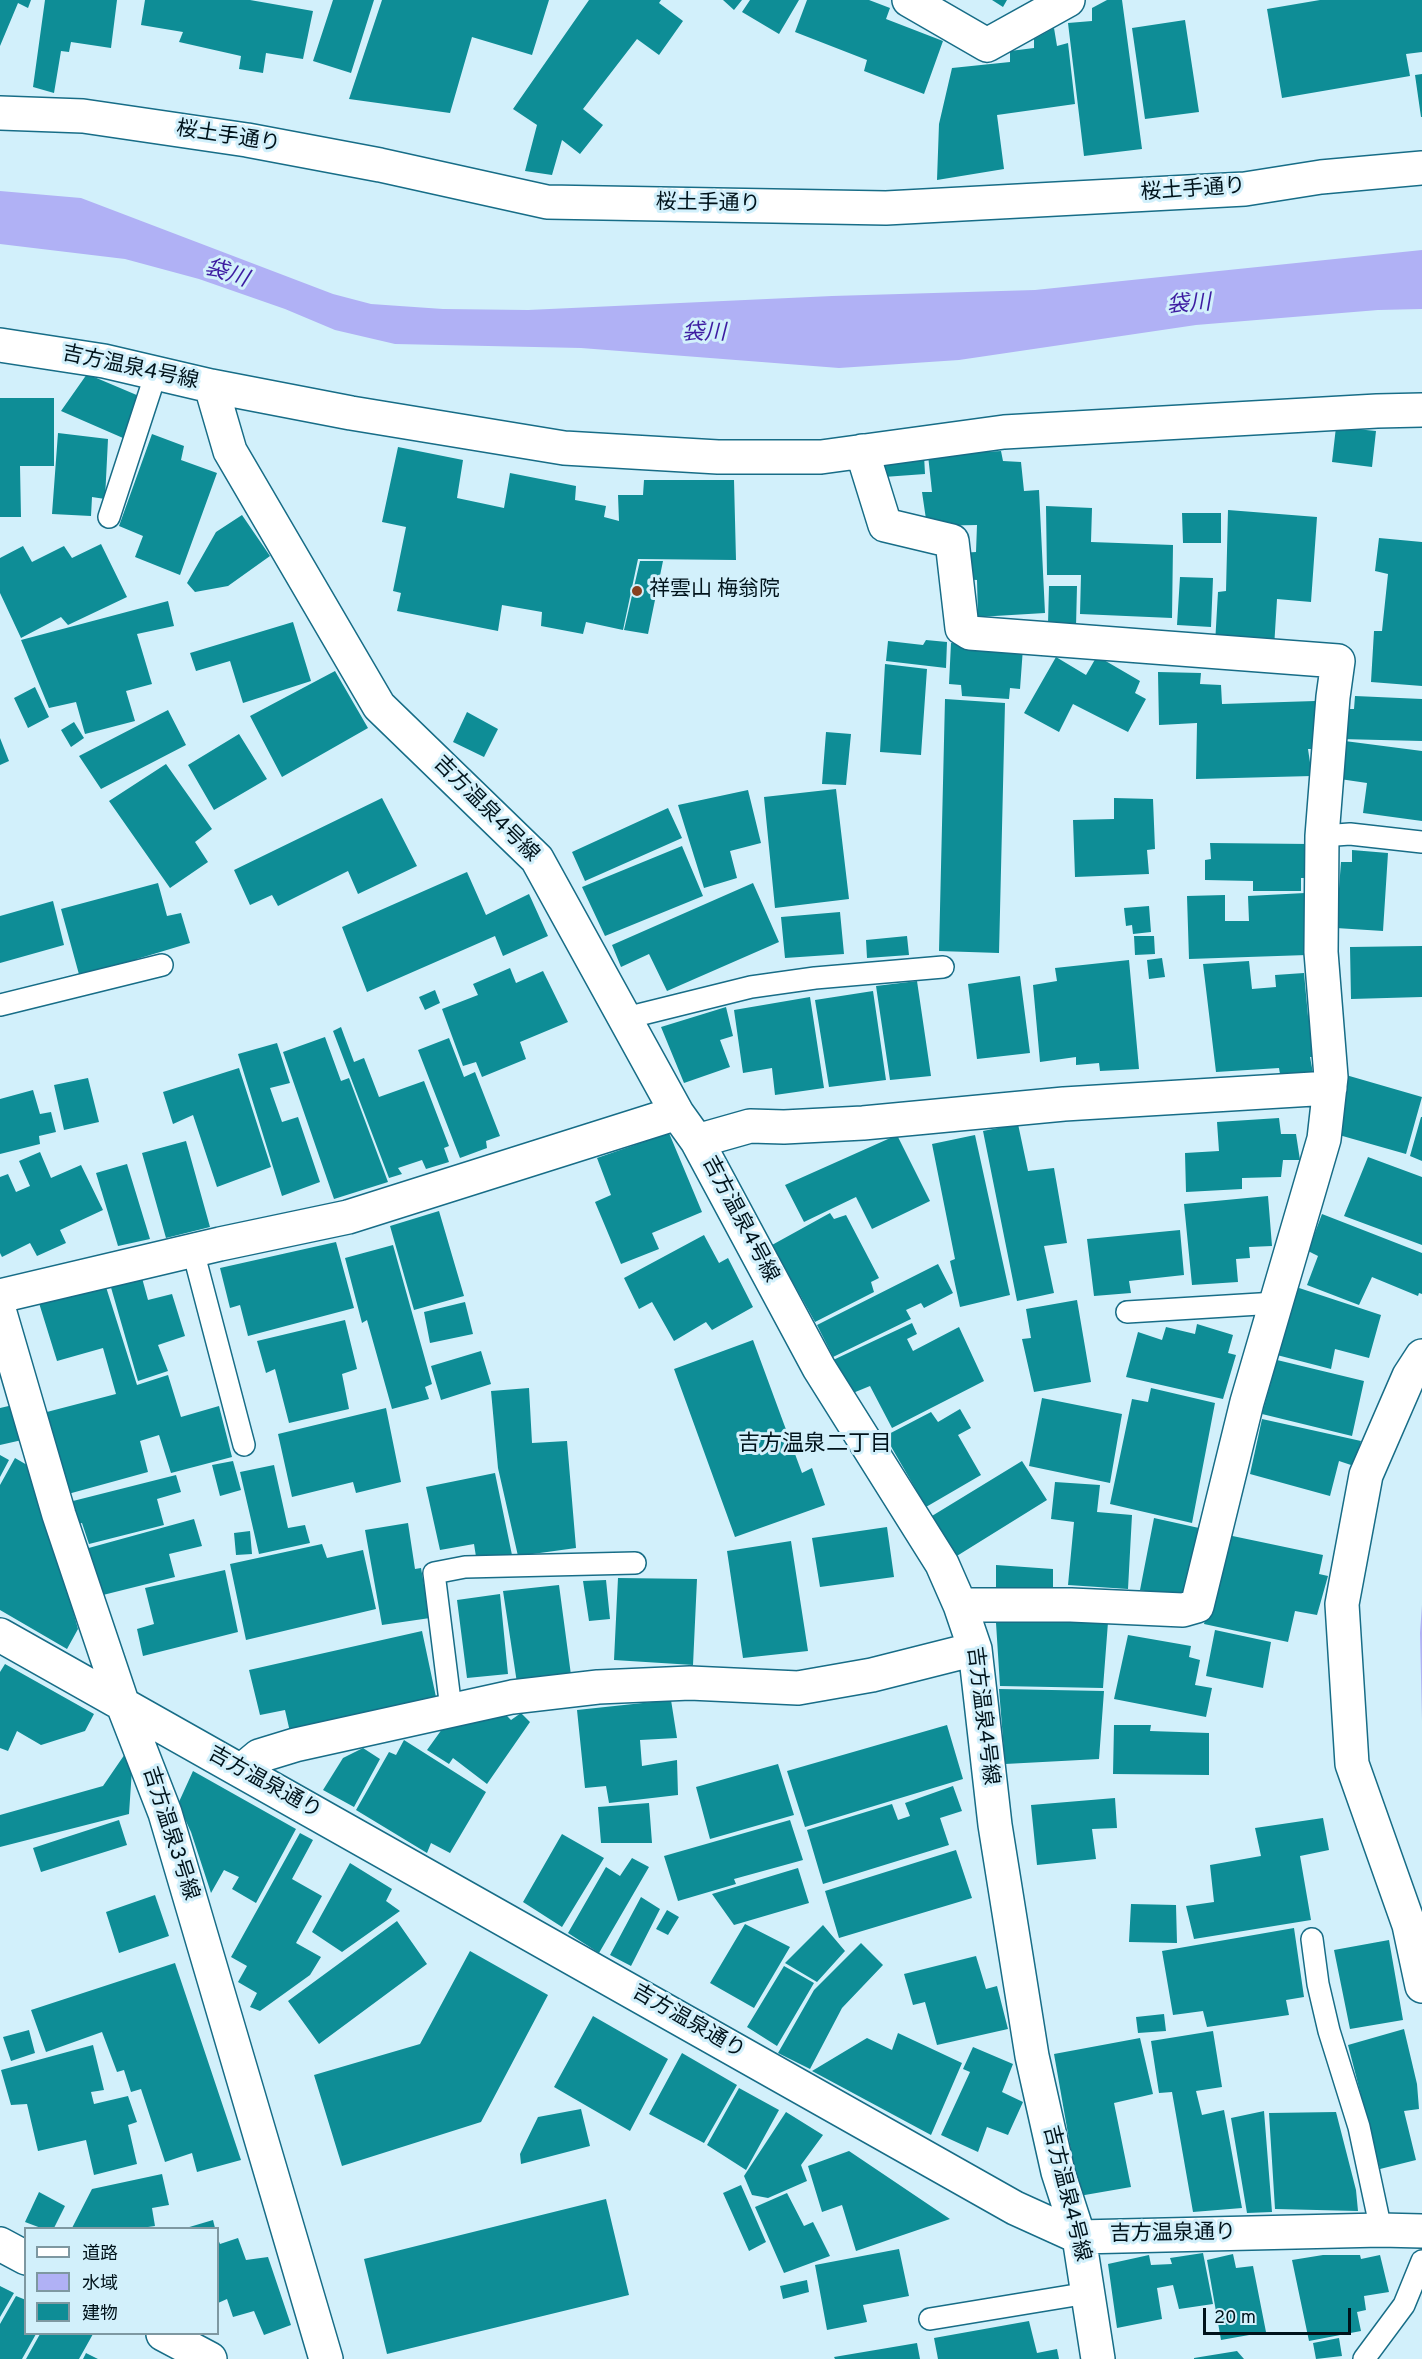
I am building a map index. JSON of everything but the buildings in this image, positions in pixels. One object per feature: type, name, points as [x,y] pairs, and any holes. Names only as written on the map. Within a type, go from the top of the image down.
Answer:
[{"type":"street","points":[[909,0],[987,45],[1068,0]]},
{"type":"street","name":"桜土手通り","points":[[0,113],[83,116],[247,140],[380,165],[547,202],[886,208],[1245,189],[1321,177],[1422,168]]},
{"type":"street","name":"吉方温泉4号線","points":[[0,345],[104,361],[211,386],[230,452],[379,706],[537,859],[677,1113],[697,1141],[819,1368],[942,1564],[960,1605],[975,1649],[995,1825],[1032,2056],[1058,2172],[1079,2237],[1098,2359]]},
{"type":"street","points":[[211,386],[340,411],[564,448],[718,457],[821,457],[1004,432],[1422,410]]},
{"type":"street","points":[[862,451],[885,525],[952,542],[962,628],[970,633],[1338,661],[1322,836],[1321,952],[1330,1088],[1324,1139],[1247,1402],[1197,1606],[1183,1610],[1071,1605],[960,1605]]},
{"type":"street","points":[[697,1141],[750,1126],[784,1127],[863,1123],[1064,1104],[1330,1088]]},
{"type":"street","points":[[0,1296],[348,1217],[677,1113]]},
{"type":"street","name":"吉方温泉3号線","points":[[0,1313],[59,1515],[123,1705],[165,1813],[326,2359]]},
{"type":"street","points":[[1422,1356],[1409,1376],[1366,1475],[1342,1604],[1352,1764],[1408,1925],[1422,1986]]},
{"type":"street","name":"吉方温泉通り","points":[[0,1635],[1015,2208],[1079,2237],[1422,2231]]},
{"type":"street","points":[[241,1771],[260,1756],[295,1745],[512,1697],[598,1687],[690,1683],[798,1688],[872,1675],[975,1649]]},
{"type":"street","points":[[0,2244],[24,2257]]},
{"type":"street","points":[[165,2335],[210,2359]]},
{"type":"lane","points":[[109,517],[156,373]]},
{"type":"lane","points":[[1322,836],[1350,834],[1422,842]]},
{"type":"lane","points":[[0,1005],[162,965]]},
{"type":"lane","points":[[626,1018],[752,987],[815,978],[943,967]]},
{"type":"lane","points":[[193,1251],[243,1445]]},
{"type":"lane","points":[[1127,1312],[1276,1303]]},
{"type":"lane","points":[[452,1709],[434,1573],[465,1567],[635,1563]]},
{"type":"lane","points":[[1312,1939],[1318,1984],[1329,2031],[1359,2127],[1381,2230]]},
{"type":"lane","points":[[1364,2359],[1404,2306],[1422,2261]]},
{"type":"lane","points":[[930,2319],[1088,2293]]},
{"type":"water","name":"袋川","points":[[0,191],[81,198],[333,294],[371,304],[443,309],[528,310],[832,296],[1035,290],[1422,250],[1422,309],[1378,310],[1196,325],[959,360],[839,368],[581,348],[395,344],[335,330],[285,309],[199,279],[125,259],[0,244]]},
{"type":"water","points":[[1422,1605],[1422,1721],[1420,1633]]},
{"type":"place","name":"祥雲山 梅翁院","points":[[637,591]]},
{"type":"district","name":"吉方温泉二丁目","points":[[815,1446]]}]
